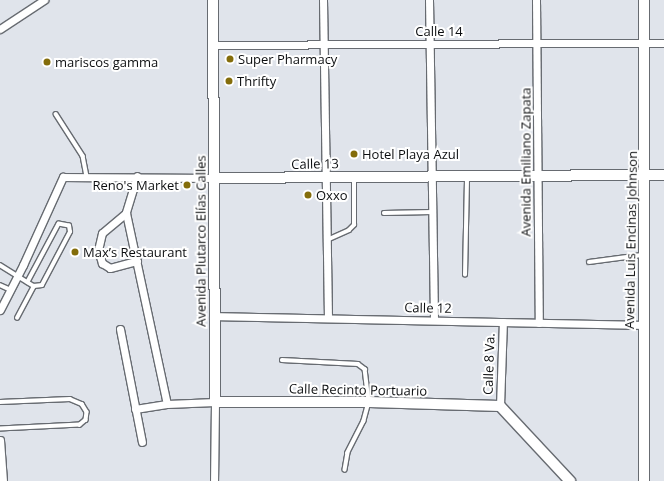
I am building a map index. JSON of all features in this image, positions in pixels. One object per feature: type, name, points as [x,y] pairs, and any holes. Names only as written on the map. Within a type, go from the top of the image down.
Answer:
[{"type":"street","points":[[0,29],[44,0]]},
{"type":"street","name":"Avenida Plutarco Elías Calles","points":[[213,0],[214,481]]},
{"type":"street","points":[[323,0],[328,318]]},
{"type":"street","points":[[430,0],[429,42],[434,320]]},
{"type":"street","name":"Avenida Emiliano Zapata","points":[[536,0],[539,176],[539,323]]},
{"type":"street","name":"Avenida Luis Encinas Johnson","points":[[644,0],[645,174],[642,325],[644,481]]},
{"type":"street","name":"Calle 14","points":[[213,45],[429,42],[664,43]]},
{"type":"street","name":"Calle 13","points":[[19,274],[63,177],[137,176],[214,178],[664,174]]},
{"type":"street","points":[[137,176],[126,213],[167,404]]},
{"type":"street","points":[[126,213],[102,233],[98,250],[102,263],[110,268],[137,261]]},
{"type":"street","points":[[0,308],[19,274]]},
{"type":"street","name":"Calle 12","points":[[213,316],[642,325]]},
{"type":"street","name":"Calle 8 Va.","points":[[500,406],[502,322]]},
{"type":"street","points":[[120,329],[142,442]]},
{"type":"street","points":[[135,409],[167,404],[214,402]]},
{"type":"street","name":"Calle Recinto Portuario","points":[[214,402],[369,402],[500,406]]},
{"type":"street","points":[[500,406],[570,481]]},
{"type":"street","points":[[0,440],[3,481]]},
{"type":"lane","points":[[56,114],[82,156],[87,176]]},
{"type":"lane","points":[[465,275],[467,176]]},
{"type":"lane","points":[[326,241],[349,230],[354,225],[354,177]]},
{"type":"lane","points":[[384,213],[432,212]]},
{"type":"lane","points":[[0,265],[19,274],[28,282],[34,286],[40,286],[45,282],[70,232],[69,226],[59,224],[28,282]]},
{"type":"lane","points":[[589,262],[644,255]]},
{"type":"lane","points":[[0,285],[11,290]]},
{"type":"lane","points":[[17,318],[34,286]]},
{"type":"lane","points":[[282,360],[358,364],[365,369],[367,375],[369,402],[364,421],[348,454],[345,470]]},
{"type":"lane","points":[[0,402],[70,399],[82,404],[87,412],[86,420],[80,425],[0,429]]},
{"type":"place","name":"Super Pharmacy","points":[[230,59]]},
{"type":"place","name":"mariscos gamma","points":[[47,62]]},
{"type":"place","name":"Thrifty","points":[[229,81]]},
{"type":"place","name":"Hotel Playa Azul","points":[[354,154]]},
{"type":"place","name":"Reno's Market","points":[[187,185]]},
{"type":"place","name":"Oxxo","points":[[308,195]]},
{"type":"place","name":"Max’s Restaurant","points":[[75,252]]}]
